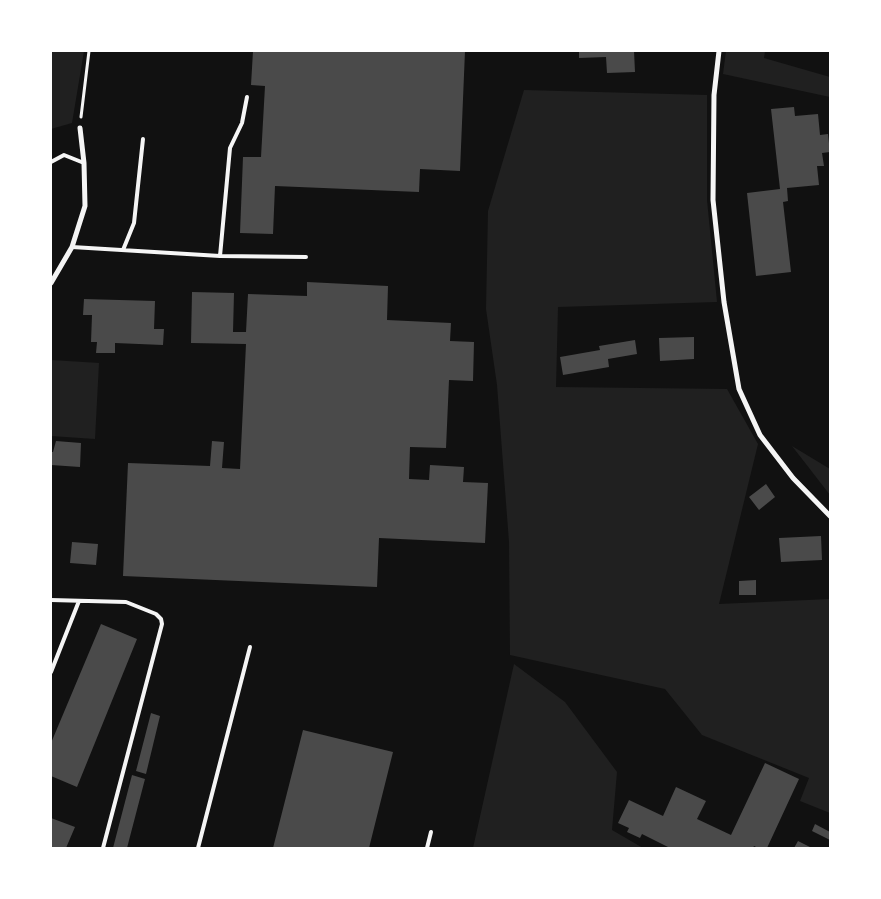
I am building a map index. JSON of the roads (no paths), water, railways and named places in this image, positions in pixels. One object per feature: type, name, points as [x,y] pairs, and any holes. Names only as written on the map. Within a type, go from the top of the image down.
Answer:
[{"type":"street","points":[[719,51],[714,95],[713,200],[724,302],[739,389],[760,435],[793,478],[830,516]]},
{"type":"street","points":[[51,283],[72,248],[85,206],[84,163],[80,128]]},
{"type":"lane","points":[[220,256],[230,148],[242,123],[247,97]]},
{"type":"lane","points":[[123,250],[134,223],[143,139]]},
{"type":"lane","points":[[51,162],[64,155],[84,163]]},
{"type":"lane","points":[[72,248],[220,256],[306,257]]},
{"type":"lane","points":[[51,600],[126,602],[156,614],[161,619],[162,624],[103,848]]},
{"type":"lane","points":[[51,672],[79,601]]},
{"type":"lane","points":[[198,848],[250,647]]},
{"type":"lane","points":[[427,848],[431,832]]}]
